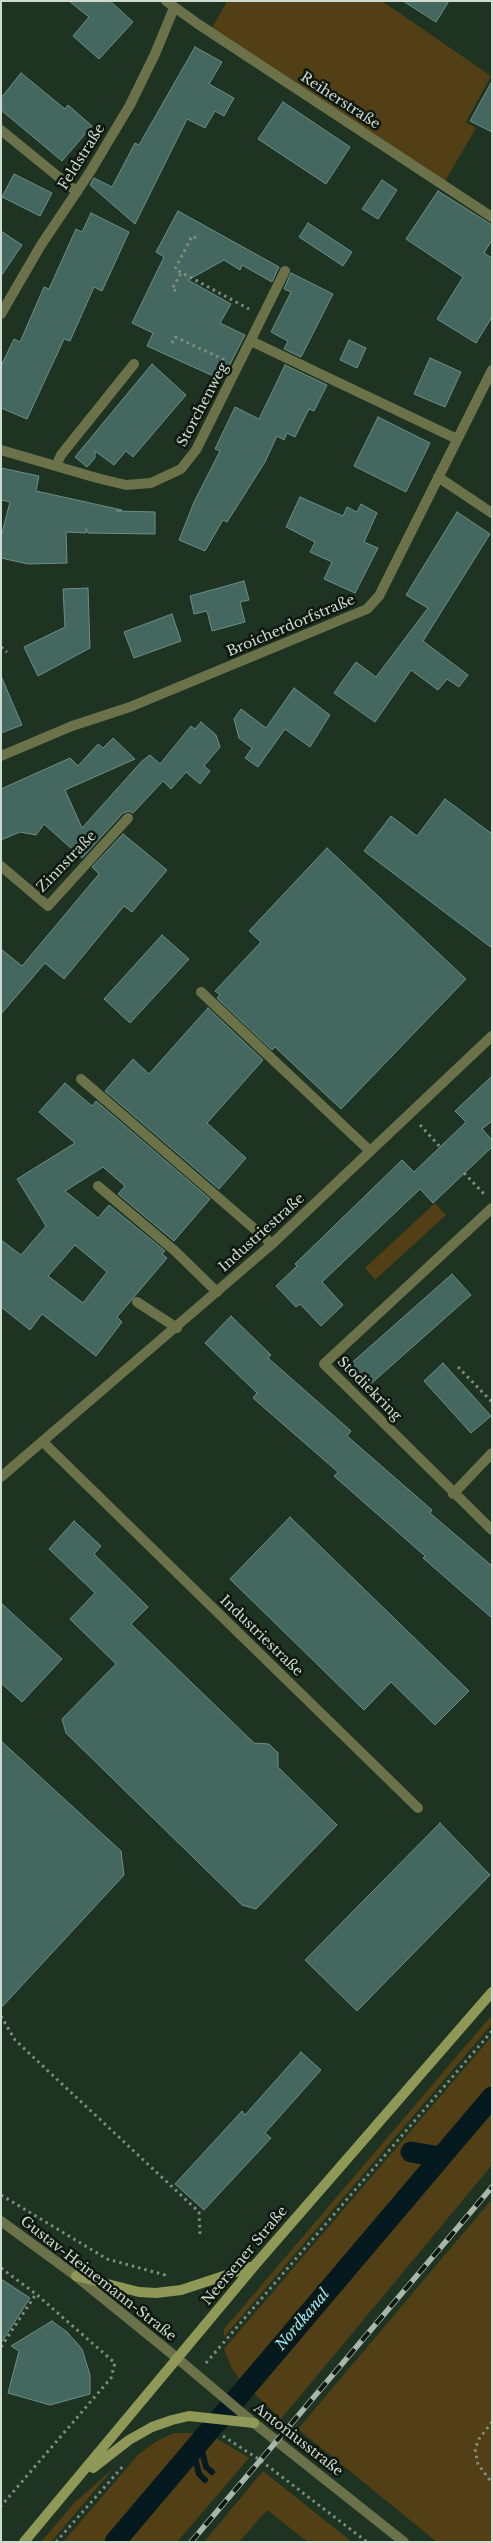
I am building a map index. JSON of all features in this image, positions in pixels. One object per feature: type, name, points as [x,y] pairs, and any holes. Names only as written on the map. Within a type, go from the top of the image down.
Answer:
[{"type":"main road","name":"Neersener Straße","points":[[24,2542],[255,2265],[492,1992]]},
{"type":"main road","points":[[76,2276],[139,2292],[166,2292],[192,2287],[255,2265]]},
{"type":"main road","points":[[71,2486],[129,2440],[152,2427],[172,2420],[189,2416],[254,2423]]},
{"type":"street","name":"Feldstraße","points":[[1,314],[42,244],[106,148],[144,80],[173,4]]},
{"type":"street","name":"Reiherstraße","points":[[173,4],[492,217]]},
{"type":"street","points":[[1,130],[77,192]]},
{"type":"street","name":"Storchenweg","points":[[1,450],[126,485],[151,483],[171,474],[189,460],[196,450],[251,342],[284,271]]},
{"type":"street","points":[[251,342],[456,438]]},
{"type":"street","points":[[56,466],[61,455],[134,364]]},
{"type":"street","name":"Broicherdorfstraße","points":[[1,756],[72,726],[130,707],[367,609],[379,596],[456,438],[492,370]]},
{"type":"street","points":[[438,477],[492,513]]},
{"type":"street","name":"Zinnstraße","points":[[1,866],[20,878],[48,906],[128,818]]},
{"type":"street","points":[[201,992],[370,1151]]},
{"type":"street","name":"Industriestraße","points":[[1,1477],[177,1328],[272,1244],[492,1036]]},
{"type":"street","points":[[81,1079],[272,1244]]},
{"type":"street","points":[[98,1186],[175,1251],[218,1292]]},
{"type":"street","name":"Stodiekring","points":[[492,1208],[324,1364],[453,1494],[492,1530]]},
{"type":"street","points":[[136,1302],[177,1328]]},
{"type":"street","name":"Industriestraße","points":[[43,1442],[418,1808]]},
{"type":"street","points":[[453,1494],[492,1453]]},
{"type":"street","name":"Gustav-Heinemann-Straße","points":[[1,2221],[76,2276],[177,2358]]},
{"type":"street","name":"Antoniusstraße","points":[[177,2358],[213,2390],[404,2542]]},
{"type":"path","points":[[196,238],[192,236],[174,269],[263,317]]},
{"type":"path","points":[[176,291],[172,289],[181,273]]},
{"type":"path","points":[[172,343],[175,337],[239,366]]},
{"type":"path","points":[[1,648],[7,652]]},
{"type":"path","points":[[410,1113],[442,1150]]},
{"type":"path","points":[[464,1173],[492,1201]]},
{"type":"path","points":[[458,1367],[492,1402]]},
{"type":"path","points":[[1,2016],[15,2040],[199,2212],[200,2235]]},
{"type":"path","points":[[196,2375],[492,2031]]},
{"type":"path","points":[[1,2195],[107,2259],[165,2274],[166,2292]]},
{"type":"path","points":[[1,2268],[36,2294],[115,2363],[112,2378],[1,2506]]},
{"type":"path","points":[[1,2347],[36,2294]]},
{"type":"path","points":[[492,2422],[479,2439],[475,2449],[478,2464],[492,2483]]},
{"type":"path","points":[[244,2448],[367,2542]]},
{"type":"path","points":[[56,2542],[128,2461]]},
{"type":"shaded area","points":[[227,1],[382,1],[491,76],[466,122],[476,128],[445,181],[212,28]]},
{"type":"shaded area","points":[[435,1203],[446,1215],[375,1280],[365,1268]]},
{"type":"shaded area","points":[[492,2015],[492,2024],[224,2337],[224,2329]]},
{"type":"shaded area","points":[[492,2036],[492,2165],[281,2419],[241,2381],[232,2369],[224,2349]]},
{"type":"shaded area","points":[[492,2199],[492,2542],[437,2542],[298,2429]]},
{"type":"shaded area","points":[[174,2433],[199,2433],[216,2438],[249,2458],[177,2542],[63,2542],[138,2455],[155,2442]]},
{"type":"shaded area","points":[[113,2469],[51,2542],[41,2542],[74,2503]]},
{"type":"shaded area","points":[[263,2471],[352,2542],[308,2542],[267,2510],[239,2542],[204,2542]]},
{"type":"building","points":[[69,1],[110,1],[133,22],[99,59],[73,36],[89,17]]},
{"type":"building","points":[[403,1],[449,1],[436,22]]},
{"type":"building","points":[[195,47],[222,62],[209,84],[234,98],[224,116],[215,111],[205,128],[187,119],[135,224],[90,185],[94,178],[112,187],[135,143],[139,145]]},
{"type":"building","points":[[21,73],[65,109],[68,105],[92,126],[62,161],[1,110],[1,98]]},
{"type":"building","points":[[492,81],[492,132],[470,121]]},
{"type":"building","points":[[283,102],[350,147],[326,184],[258,139]]},
{"type":"building","points":[[14,174],[52,193],[40,216],[2,197]]},
{"type":"building","points":[[382,180],[397,190],[378,219],[362,209]]},
{"type":"building","points":[[438,191],[492,225],[492,240],[484,253],[492,258],[492,317],[476,343],[437,319],[463,277],[406,239]]},
{"type":"building","points":[[178,211],[279,267],[272,282],[242,265],[240,270],[224,260],[188,280],[231,304],[220,323],[245,335],[222,380],[147,346],[153,333],[132,323],[164,257],[156,252]]},
{"type":"building","points":[[91,213],[129,232],[102,291],[94,287],[70,341],[64,339],[27,419],[1,408],[1,366],[14,339],[20,342],[44,287],[49,289],[76,229],[82,232]]},
{"type":"building","points":[[308,223],[352,252],[343,266],[299,237]]},
{"type":"building","points":[[1,231],[22,245],[1,276]]},
{"type":"building","points":[[291,273],[333,294],[301,357],[284,349],[288,341],[271,332],[291,292],[284,289]]},
{"type":"building","points":[[349,340],[366,348],[357,368],[340,360]]},
{"type":"building","points":[[430,358],[461,372],[445,407],[414,394]]},
{"type":"building","points":[[152,364],[186,395],[133,457],[126,451],[114,465],[95,451],[95,458],[87,467],[75,457]]},
{"type":"building","points":[[285,365],[327,385],[314,411],[309,409],[295,437],[287,433],[284,440],[277,436],[265,462],[227,522],[223,520],[205,551],[179,540],[194,502],[220,451],[215,449],[235,407],[259,419]]},
{"type":"building","points":[[378,417],[430,443],[406,492],[354,466]]},
{"type":"building","points":[[1,468],[39,476],[36,491],[122,510],[116,511],[155,512],[155,534],[88,533],[86,528],[86,533],[66,532],[67,563],[28,564],[1,558],[1,537],[10,502],[1,500]]},
{"type":"building","points":[[300,497],[343,516],[347,507],[357,512],[361,504],[377,513],[364,542],[378,548],[355,593],[324,579],[332,562],[310,552],[315,542],[286,527]]},
{"type":"building","points":[[457,512],[490,534],[423,641],[468,675],[459,687],[447,679],[438,690],[411,670],[375,722],[334,693],[356,662],[376,677],[428,608],[406,595]]},
{"type":"building","points":[[244,581],[249,600],[240,602],[245,622],[212,631],[207,611],[194,614],[190,596]]},
{"type":"building","points":[[88,588],[90,648],[38,676],[24,647],[65,627],[63,589]]},
{"type":"building","points":[[172,614],[181,641],[134,658],[124,632]]},
{"type":"building","points":[[1,676],[22,725],[1,733]]},
{"type":"building","points":[[294,688],[330,715],[310,747],[285,729],[258,767],[245,758],[252,748],[239,738],[234,719],[241,709],[266,728]]},
{"type":"building","points":[[201,722],[216,735],[220,747],[204,766],[210,771],[200,784],[186,772],[171,789],[163,781],[133,813],[129,811],[123,813],[82,858],[44,824],[36,835],[20,832],[1,840],[1,789],[70,758],[78,766],[98,744],[103,748],[113,738],[135,759],[65,790],[82,828],[142,761],[150,755],[160,764],[191,726],[195,729]]},
{"type":"building","points":[[445,799],[492,834],[492,948],[364,851],[391,816],[417,836]]},
{"type":"building","points":[[123,834],[167,870],[132,912],[124,906],[64,979],[45,963],[1,1014],[1,949],[22,966],[99,874],[92,867]]},
{"type":"building","points":[[327,848],[466,979],[341,1109],[275,1047],[272,1050],[217,998],[220,995],[215,991],[261,942],[249,931]]},
{"type":"building","points":[[162,935],[189,959],[130,1023],[104,999]]},
{"type":"building","points":[[208,1008],[263,1060],[207,1123],[246,1158],[219,1189],[105,1091],[133,1059],[149,1074]]},
{"type":"building","points":[[492,1076],[492,1121],[482,1129],[492,1140],[492,1147],[433,1203],[420,1189],[322,1282],[343,1305],[321,1326],[300,1304],[296,1307],[276,1286],[297,1266],[295,1264],[402,1160],[414,1172],[466,1122],[455,1111]]},
{"type":"building","points":[[65,1083],[92,1106],[96,1101],[210,1199],[174,1241],[118,1194],[125,1186],[103,1167],[65,1191],[98,1218],[109,1205],[165,1251],[162,1254],[167,1258],[117,1317],[122,1322],[96,1356],[42,1314],[30,1330],[1,1307],[1,1240],[21,1255],[46,1226],[17,1179],[75,1143],[39,1112]],"holes":[[[75,1245],[107,1272],[83,1303],[48,1276]]]},
{"type":"building","points":[[452,1274],[471,1295],[365,1389],[346,1368]]},
{"type":"building","points":[[231,1316],[271,1355],[268,1358],[351,1431],[347,1436],[432,1510],[430,1513],[492,1566],[492,1618],[334,1476],[338,1472],[253,1398],[257,1393],[205,1343]]},
{"type":"building","points":[[443,1363],[491,1416],[471,1433],[424,1381]]},
{"type":"building","points":[[290,1517],[469,1691],[435,1725],[391,1682],[364,1710],[230,1579]]},
{"type":"building","points":[[74,1521],[101,1546],[94,1554],[148,1607],[131,1624],[254,1743],[269,1744],[278,1753],[278,1767],[337,1825],[256,1909],[242,1905],[66,1733],[62,1719],[116,1664],[70,1619],[95,1593],[49,1549]]},
{"type":"building","points":[[1,1603],[62,1659],[22,1702],[1,1683]]},
{"type":"building","points":[[1,1741],[121,1851],[124,1875],[1,2008]]},
{"type":"building","points":[[440,1823],[490,1875],[357,2011],[305,1960]]},
{"type":"building","points":[[301,2052],[321,2070],[265,2133],[271,2138],[204,2210],[175,2184],[242,2111],[245,2115]]},
{"type":"building","points":[[1,2279],[30,2298],[1,2343]]},
{"type":"building","points":[[52,2321],[67,2332],[82,2349],[90,2375],[90,2394],[50,2405],[8,2393],[19,2351],[11,2346]]},
{"type":"waterway","name":"Nordkanal","points":[[115,2542],[492,2097]]},
{"type":"waterway","points":[[411,2152],[441,2157]]},
{"type":"waterway","points":[[200,2443],[206,2467],[212,2472]]},
{"type":"waterway","points":[[193,2450],[199,2474],[205,2480]]},
{"type":"railway","points":[[191,2542],[492,2187]]}]
